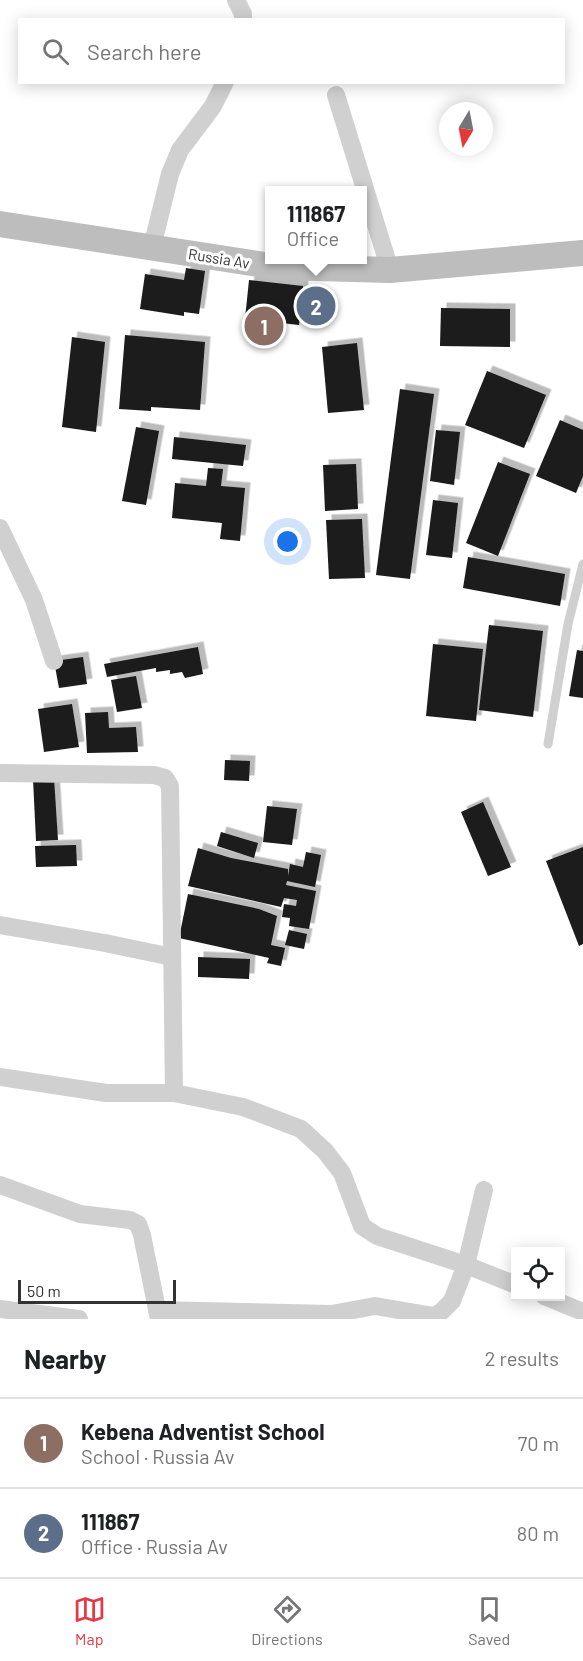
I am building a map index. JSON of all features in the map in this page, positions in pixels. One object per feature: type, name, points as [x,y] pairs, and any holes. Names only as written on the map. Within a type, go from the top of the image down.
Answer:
[{"type":"main road","name":"Russia Av","points":[[0,224],[278,267],[390,270],[583,253]]},
{"type":"street","points":[[236,0],[243,18]]},
{"type":"street","points":[[152,247],[170,174],[180,150],[213,106],[224,84]]},
{"type":"street","points":[[336,95],[364,186]]},
{"type":"street","points":[[367,195],[390,270]]},
{"type":"street","points":[[0,528],[34,600],[54,661]]},
{"type":"street","points":[[0,773],[154,775],[165,778],[170,786],[174,1092]]},
{"type":"street","points":[[0,925],[172,957]]},
{"type":"street","points":[[0,1077],[106,1094],[174,1092],[243,1107],[301,1129],[325,1150],[342,1173],[362,1226],[377,1236],[466,1265],[511,1283]]},
{"type":"street","points":[[0,1185],[80,1214],[130,1220],[138,1224],[158,1314],[331,1314],[375,1306],[434,1316],[452,1301],[466,1265],[484,1190]]},
{"type":"street","points":[[556,1301],[583,1312]]},
{"type":"street","points":[[0,1309],[79,1319]]},
{"type":"lane","points":[[548,744],[568,624],[583,564]]},
{"type":"building","points":[[186,268],[205,271],[199,314],[184,312],[184,316],[140,309],[145,274],[184,280]]},
{"type":"building","points":[[249,280],[303,286],[299,325],[245,319]]},
{"type":"building","points":[[441,308],[510,309],[510,347],[440,346]]},
{"type":"building","points":[[125,335],[205,342],[200,410],[151,407],[151,411],[119,409]]},
{"type":"building","points":[[72,337],[105,342],[96,432],[62,427]]},
{"type":"building","points":[[357,343],[364,410],[328,413],[322,347]]},
{"type":"building","points":[[487,371],[546,395],[524,448],[465,425]]},
{"type":"building","points":[[400,389],[434,394],[410,579],[376,575]]},
{"type":"building","points":[[560,420],[583,430],[583,476],[576,493],[536,476]]},
{"type":"building","points":[[136,427],[159,431],[146,505],[122,501]]},
{"type":"building","points":[[436,430],[460,432],[454,485],[430,481]]},
{"type":"building","points":[[174,437],[246,445],[243,466],[172,459]]},
{"type":"building","points":[[498,462],[530,474],[498,556],[466,543]]},
{"type":"building","points":[[356,464],[358,509],[325,511],[323,465]]},
{"type":"building","points":[[208,468],[223,469],[221,486],[245,488],[240,541],[220,539],[222,523],[172,518],[175,483],[206,486]]},
{"type":"building","points":[[433,500],[458,503],[452,558],[426,555]]},
{"type":"building","points":[[362,519],[365,578],[329,579],[326,520]]},
{"type":"building","points":[[468,557],[565,574],[560,606],[463,588]]},
{"type":"building","points":[[489,625],[543,631],[533,717],[479,710]]},
{"type":"building","points":[[433,644],[483,649],[476,721],[426,716]]},
{"type":"building","points":[[198,647],[203,674],[185,678],[182,672],[170,674],[170,670],[156,672],[156,668],[107,677],[104,664]]},
{"type":"building","points":[[577,650],[583,651],[583,698],[569,696]]},
{"type":"building","points":[[83,657],[87,684],[59,688],[54,661]]},
{"type":"building","points":[[136,676],[142,708],[117,712],[111,680]]},
{"type":"building","points":[[72,704],[79,747],[44,752],[38,709]]},
{"type":"building","points":[[108,712],[109,728],[136,727],[138,752],[87,753],[85,713]]},
{"type":"building","points":[[225,760],[250,761],[249,781],[224,780]]},
{"type":"building","points":[[54,778],[58,840],[36,841],[33,779]]},
{"type":"building","points":[[483,802],[511,867],[488,876],[461,812]]},
{"type":"building","points":[[267,806],[297,809],[292,845],[263,842]]},
{"type":"building","points":[[221,832],[258,843],[254,858],[217,846]]},
{"type":"building","points":[[76,845],[77,866],[36,867],[35,846]]},
{"type":"building","points":[[583,847],[583,944],[579,946],[546,861]]},
{"type":"building","points":[[198,848],[231,858],[288,869],[288,876],[290,864],[303,867],[306,852],[321,855],[315,887],[287,881],[286,885],[316,891],[309,929],[289,926],[290,918],[282,917],[284,904],[296,906],[297,900],[284,898],[281,907],[188,886]]},
{"type":"building","points":[[188,894],[259,909],[277,916],[271,945],[285,948],[281,966],[267,963],[269,958],[179,938]]},
{"type":"building","points":[[289,930],[307,934],[304,949],[285,945]]},
{"type":"building","points":[[198,957],[250,959],[249,979],[198,977]]},
{"type":"place","name":"111867","points":[[316,306]]},
{"type":"place","name":"Kebena Adventist School","points":[[264,326]]}]
